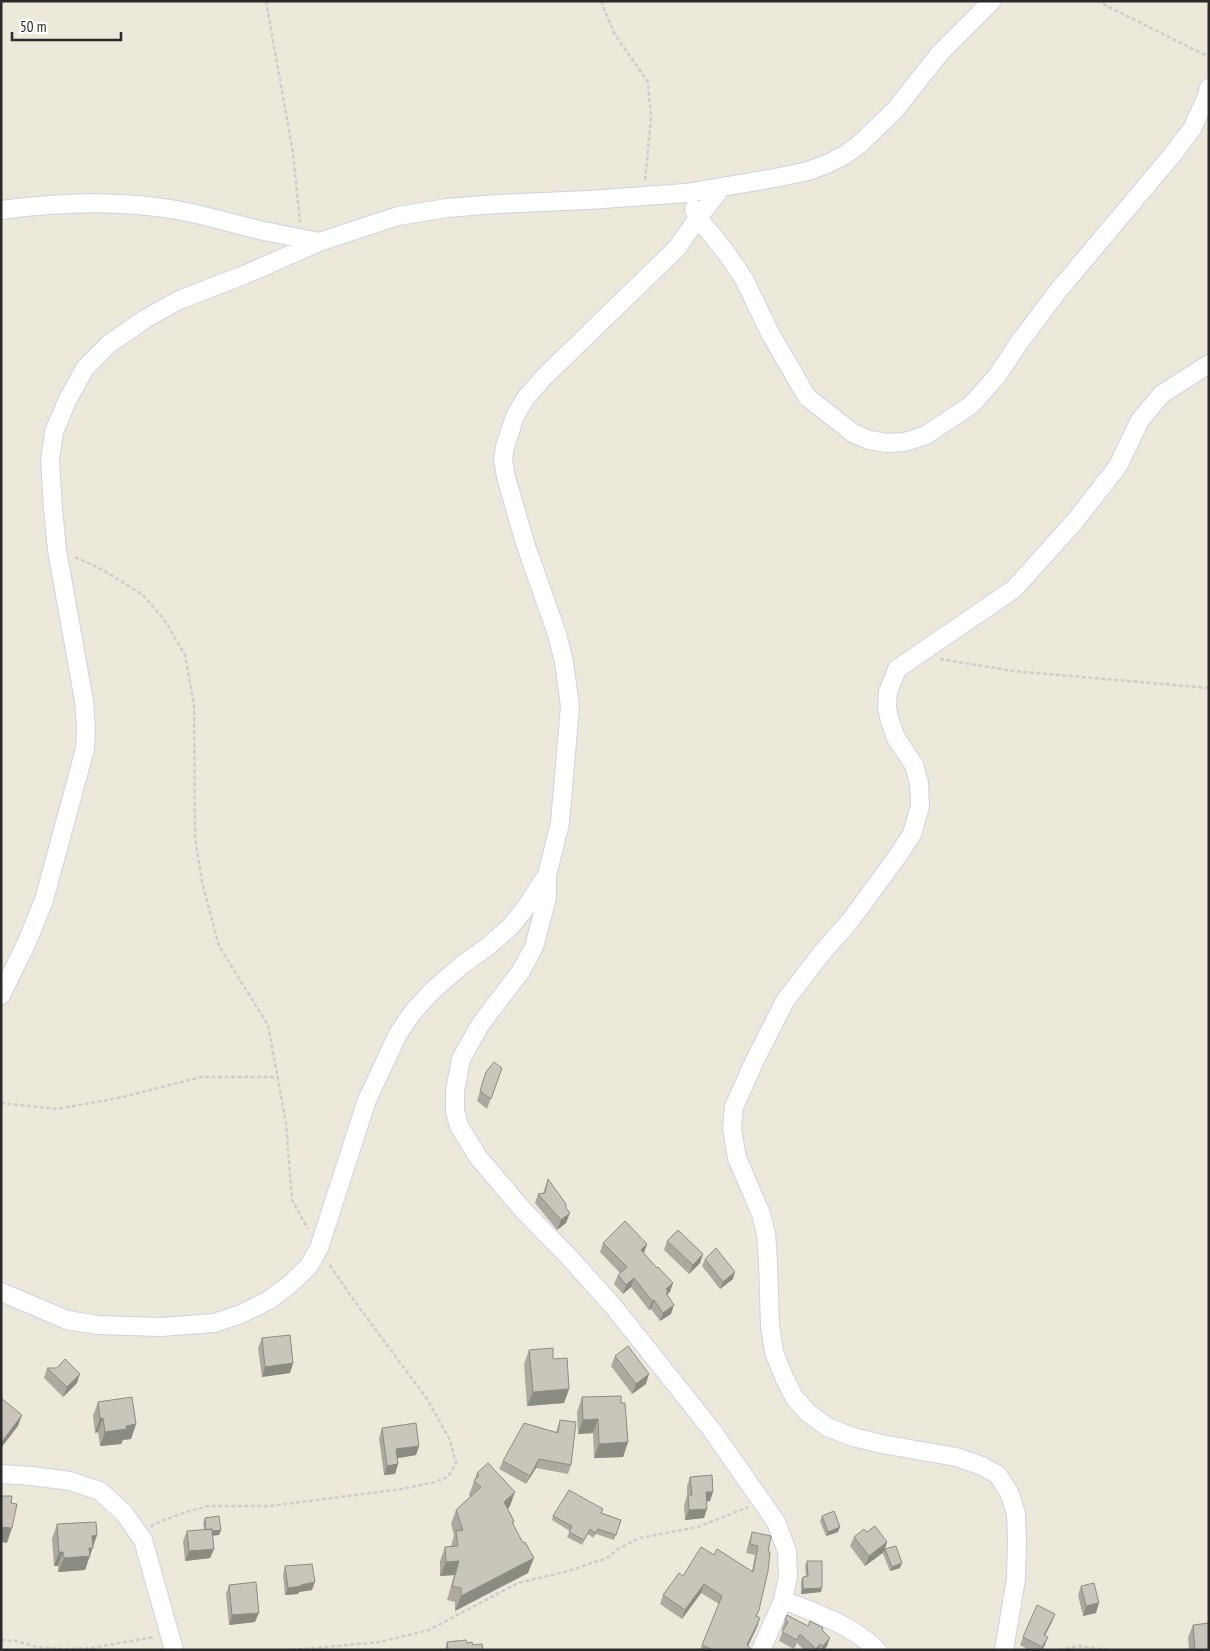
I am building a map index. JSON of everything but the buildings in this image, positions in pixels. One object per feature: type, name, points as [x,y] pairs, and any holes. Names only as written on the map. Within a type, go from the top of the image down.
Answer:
[{"type":"street","points":[[1,995],[27,942],[44,900],[84,749],[86,727],[84,701],[58,550],[50,460],[54,432],[67,401],[85,368],[109,344],[145,319],[179,300],[244,275],[319,242],[398,216],[447,208],[496,204],[686,193],[808,171],[827,164],[861,143],[895,110],[940,53],[992,1]]},
{"type":"street","points":[[686,193],[698,218],[725,250],[744,279],[770,332],[807,397],[853,432],[869,440],[886,443],[905,442],[926,435],[971,405],[997,376],[1021,340],[1058,292],[1192,129],[1209,88]]},
{"type":"street","points":[[722,187],[677,248],[543,378],[525,399],[514,416],[503,459],[506,477],[526,546],[557,634],[564,662],[570,706],[560,823],[547,875],[547,898],[534,947],[521,971],[480,1025],[461,1059],[454,1091],[455,1111],[459,1126],[478,1157],[510,1195],[613,1306],[711,1429],[776,1522],[787,1551],[788,1577],[784,1600],[761,1650]]},
{"type":"street","points":[[1,210],[20,207],[102,203],[143,206],[202,215],[319,242]]},
{"type":"street","points":[[1004,1650],[1016,1580],[1016,1514],[1010,1494],[998,1475],[982,1466],[956,1457],[882,1444],[853,1437],[827,1427],[807,1412],[794,1397],[784,1377],[774,1352],[770,1326],[766,1234],[761,1214],[737,1158],[732,1129],[734,1107],[785,1001],[821,954],[850,921],[912,834],[920,806],[919,783],[914,765],[896,738],[887,708],[888,692],[897,669],[1014,589],[1076,520],[1118,466],[1140,420],[1162,394],[1209,364]]},
{"type":"street","points":[[1,1292],[67,1320],[141,1327],[186,1326],[214,1323],[241,1314],[269,1300],[289,1285],[309,1266],[319,1248],[366,1100],[398,1034],[412,1012],[432,991],[462,964],[487,947],[509,928],[524,910],[547,875]]},
{"type":"street","points":[[1,1474],[70,1481],[100,1491],[124,1513],[143,1540],[172,1642]]},
{"type":"street","points":[[784,1600],[845,1627],[859,1635],[877,1650]]},
{"type":"path","points":[[266,1],[293,153],[301,238]]},
{"type":"path","points":[[602,1],[614,33],[648,82],[651,118],[644,196]]},
{"type":"path","points":[[1097,1],[1209,57]]},
{"type":"path","points":[[58,550],[104,570],[142,595],[165,621],[185,655],[194,705],[195,838],[202,882],[219,946],[268,1025],[286,1123],[292,1200],[319,1248],[352,1299],[427,1399],[450,1440],[456,1463],[448,1477],[435,1482],[402,1489],[270,1506],[208,1506],[154,1524],[147,1531],[143,1540]]},
{"type":"path","points":[[916,655],[1013,671],[1209,688]]},
{"type":"path","points":[[1,1103],[57,1109],[123,1097],[202,1077],[279,1078]]},
{"type":"path","points":[[292,1650],[380,1642],[430,1630],[518,1583],[568,1571],[607,1558],[618,1549],[639,1538],[698,1527],[760,1501]]},
{"type":"path","points":[[1,1640],[16,1641],[37,1647],[64,1649],[113,1645],[129,1640],[172,1642]]},
{"type":"path","points":[[1059,1650],[1079,1646],[1109,1650]]}]
